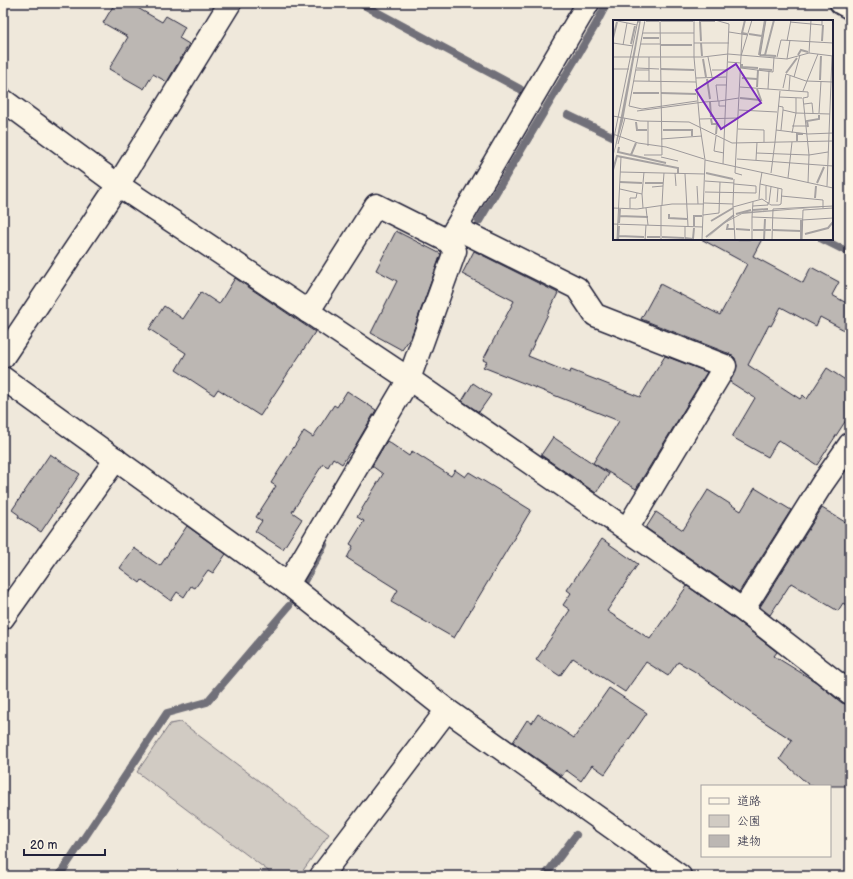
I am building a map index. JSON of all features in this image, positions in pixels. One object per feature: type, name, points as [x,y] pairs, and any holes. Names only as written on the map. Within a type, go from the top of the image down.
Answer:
[{"type":"street","points":[[3,357],[118,185],[230,3]]},
{"type":"street","points":[[288,584],[409,379],[455,251],[452,235],[588,3]]},
{"type":"street","points":[[840,3],[850,8]]},
{"type":"street","points":[[3,100],[118,185],[409,379],[743,610],[850,693]]},
{"type":"street","points":[[308,312],[376,205],[452,235],[577,288],[595,315],[725,366],[627,529]]},
{"type":"street","points":[[3,378],[288,584],[447,710],[680,876]]},
{"type":"street","points":[[743,610],[822,484],[850,444]]},
{"type":"street","points":[[3,618],[116,459]]},
{"type":"street","points":[[322,876],[447,710]]},
{"type":"green space","points":[[181,722],[329,834],[299,876],[275,876],[137,772],[170,724]]},
{"type":"building","points":[[115,3],[129,3],[162,22],[166,16],[185,27],[179,38],[189,44],[167,82],[153,74],[144,89],[109,69],[128,37],[103,23]]},
{"type":"building","points":[[396,231],[441,254],[411,337],[402,350],[371,333],[397,281],[376,270]]},
{"type":"building","points":[[703,240],[761,240],[753,256],[803,283],[811,267],[839,282],[832,295],[850,305],[850,333],[820,317],[816,326],[781,307],[771,326],[769,325],[748,365],[800,399],[803,395],[807,399],[827,368],[850,383],[850,414],[817,465],[778,440],[768,457],[732,437],[755,398],[730,382],[737,366],[735,358],[730,354],[641,319],[660,284],[720,315],[747,264]]},
{"type":"building","points":[[474,251],[558,293],[528,356],[570,373],[571,370],[640,397],[665,356],[707,372],[636,489],[593,463],[619,421],[483,367],[487,362],[483,360],[514,301],[462,274]]},
{"type":"building","points":[[235,278],[315,332],[260,416],[218,389],[214,395],[176,370],[186,353],[149,329],[164,306],[183,319],[201,292],[219,304]]},
{"type":"building","points":[[473,383],[491,395],[479,412],[462,401]]},
{"type":"building","points":[[347,391],[376,410],[351,453],[350,452],[342,464],[333,458],[328,467],[323,464],[292,512],[302,519],[283,549],[255,531],[262,521],[256,517],[276,486],[271,483],[304,431],[313,437],[334,405],[337,407]]},
{"type":"building","points":[[553,437],[609,474],[596,493],[541,455]]},
{"type":"building","points":[[387,441],[409,456],[412,451],[451,476],[455,470],[465,477],[469,472],[531,510],[454,638],[391,602],[398,590],[347,558],[353,546],[350,544],[364,521],[357,517],[383,474],[372,466]]},
{"type":"building","points":[[50,454],[80,474],[41,532],[18,517],[19,515],[12,510]]},
{"type":"building","points":[[755,488],[791,510],[739,592],[646,528],[656,512],[683,530],[708,490],[741,511]]},
{"type":"building","points":[[822,508],[850,525],[850,608],[843,603],[838,611],[791,583],[770,615],[760,607]]},
{"type":"building","points":[[187,526],[226,554],[213,573],[208,570],[195,588],[191,586],[184,597],[177,592],[171,601],[142,580],[140,583],[120,568],[134,548],[160,566]]},
{"type":"building","points":[[602,539],[638,564],[607,611],[650,639],[687,586],[736,620],[777,652],[774,656],[816,682],[842,703],[850,705],[850,786],[809,785],[780,759],[792,740],[752,714],[694,671],[678,662],[668,676],[646,662],[625,692],[573,658],[560,676],[536,660],[570,610],[563,605],[571,593],[567,590]]},
{"type":"building","points":[[609,688],[647,713],[605,774],[592,765],[581,781],[566,770],[562,776],[513,742],[527,720],[532,723],[538,714],[574,738]]},
{"type":"waterway","points":[[360,3],[520,89]]},
{"type":"waterway","points":[[479,221],[595,26],[607,3]]},
{"type":"waterway","points":[[568,115],[613,137]]},
{"type":"waterway","points":[[824,240],[850,253]]},
{"type":"waterway","points":[[304,581],[324,545]]},
{"type":"waterway","points":[[59,876],[167,713],[207,702],[289,606]]},
{"type":"waterway","points":[[545,876],[576,835]]}]
